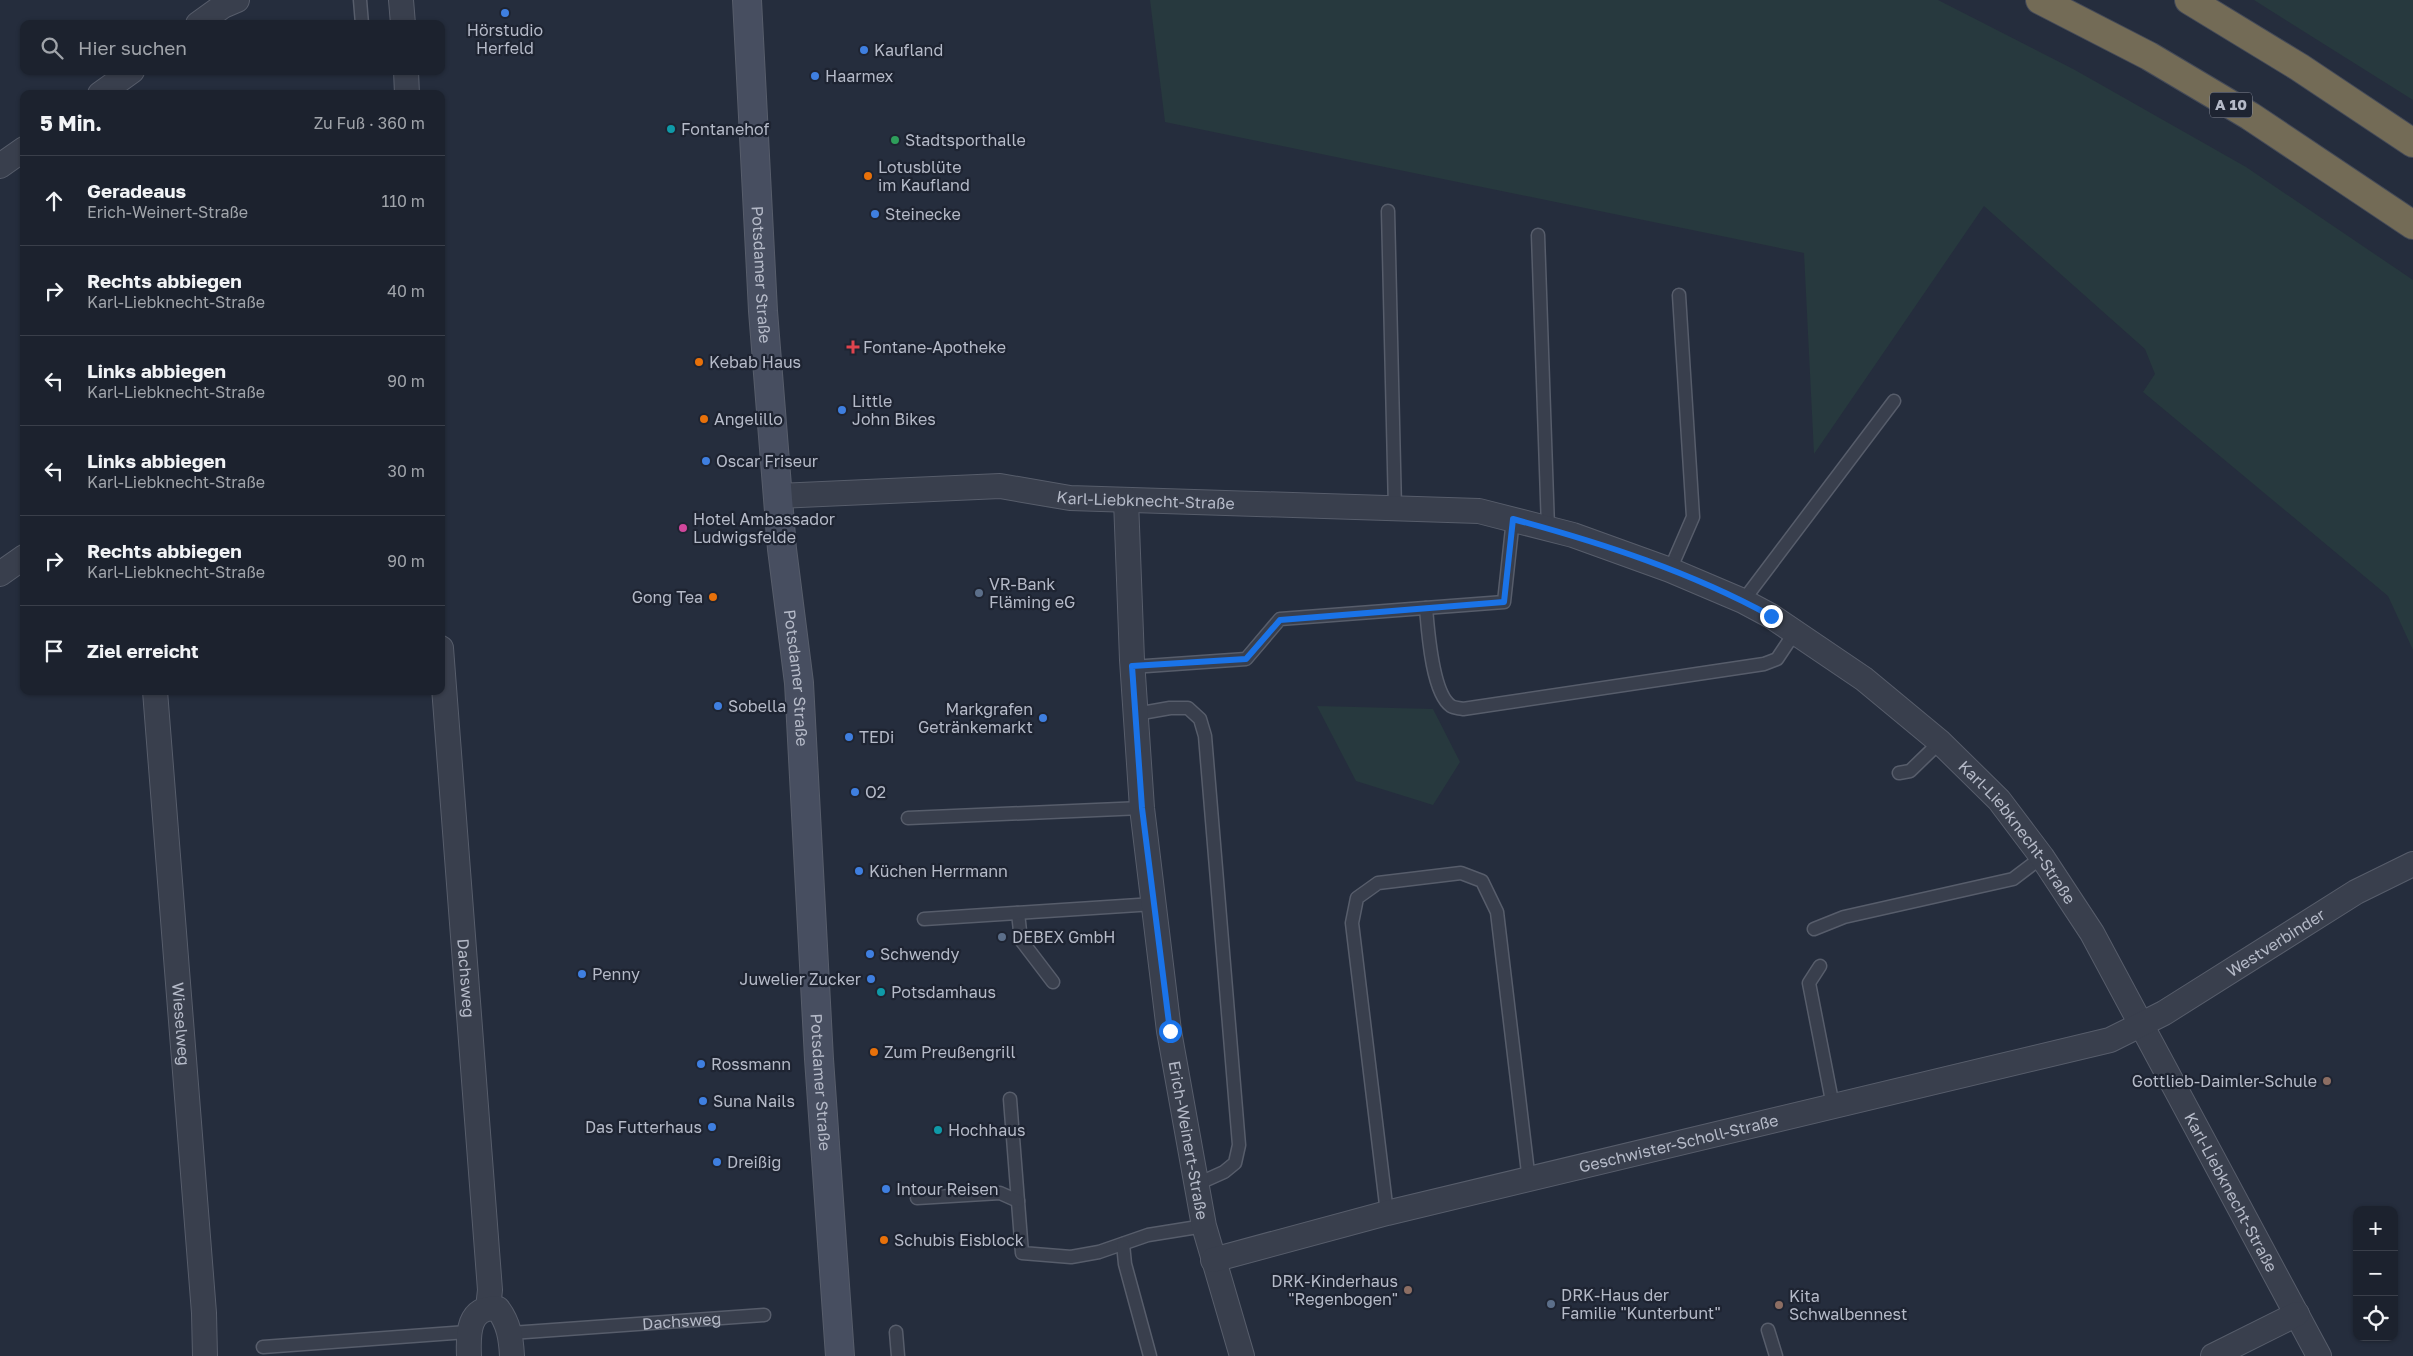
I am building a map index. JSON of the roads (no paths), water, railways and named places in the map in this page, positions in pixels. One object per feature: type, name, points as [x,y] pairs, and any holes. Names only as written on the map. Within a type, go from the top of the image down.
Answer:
[{"type":"highway","name":"A 10","points":[[2040,0],[2148,56],[2250,116],[2413,225]]},
{"type":"highway","points":[[2190,0],[2299,67],[2413,144]]},
{"type":"main road","name":"Potsdamer Straße","points":[[746,0],[763,311],[782,549],[799,683],[819,1059],[840,1356]]},
{"type":"street","points":[[204,20],[223,6],[237,0]]},
{"type":"street","points":[[401,0],[402,20]]},
{"type":"street","points":[[106,90],[126,75]]},
{"type":"street","points":[[406,75],[407,90]]},
{"type":"street","points":[[0,166],[20,152]]},
{"type":"street","name":"Karl-Liebknecht-Straße","points":[[778,496],[1000,486],[1070,498],[1479,511],[1573,535],[1670,570],[1743,601],[1795,632],[1864,679],[1940,742],[2000,800],[2042,857],[2092,933],[2319,1356]]},
{"type":"street","name":"Erich-Weinert-Straße","points":[[1126,500],[1132,666],[1142,808],[1170,1031],[1204,1226],[1242,1356]]},
{"type":"street","points":[[0,574],[20,560]]},
{"type":"street","name":"Wieselweg","points":[[155,695],[204,1313],[205,1356]]},
{"type":"street","name":"Dachsweg","points":[[445,695],[490,1290],[488,1308]]},
{"type":"street","name":"Westverbinder","points":[[2142,1023],[2164,1013],[2356,892],[2413,864]]},
{"type":"street","name":"Geschwister-Scholl-Straße","points":[[1213,1260],[1387,1214],[2110,1040],[2142,1023]]},
{"type":"street","points":[[469,1356],[468,1332],[481,1311],[488,1308],[498,1309],[510,1333],[512,1356]]},
{"type":"street","points":[[2213,1356],[2297,1314]]},
{"type":"lane","points":[[360,0],[362,20]]},
{"type":"lane","points":[[1388,211],[1395,509]]},
{"type":"lane","points":[[1538,235],[1548,528]]},
{"type":"lane","points":[[1670,570],[1693,517],[1680,295]]},
{"type":"lane","points":[[1743,601],[1894,402]]},
{"type":"lane","points":[[1132,666],[1246,659],[1280,620],[1504,602],[1513,519]]},
{"type":"lane","points":[[1426,608],[1440,691],[1452,706],[1462,709],[1764,664],[1777,659],[1795,632]]},
{"type":"lane","points":[[1136,714],[1170,708],[1188,708],[1200,719],[1205,736],[1240,1145],[1235,1163],[1224,1172],[1196,1185]]},
{"type":"lane","points":[[1899,774],[1910,771],[1940,742]]},
{"type":"lane","points":[[908,818],[1142,808]]},
{"type":"lane","points":[[1814,929],[1844,917],[2013,879],[2042,857]]},
{"type":"lane","points":[[1387,1214],[1352,923],[1358,898],[1378,883],[1461,873],[1482,880],[1497,912],[1529,1181]]},
{"type":"lane","points":[[924,920],[1154,904]]},
{"type":"lane","points":[[1018,913],[1020,940],[1053,982]]},
{"type":"lane","points":[[1820,966],[1809,983],[1834,1106]]},
{"type":"lane","points":[[1010,1099],[1022,1253],[1071,1257],[1098,1252],[1148,1235],[1204,1226]]},
{"type":"lane","points":[[917,1198],[1000,1193],[1018,1201]]},
{"type":"lane","points":[[1123,1244],[1125,1264],[1150,1356]]},
{"type":"lane","name":"Dachsweg","points":[[510,1333],[764,1315]]},
{"type":"lane","points":[[1768,1330],[1776,1356]]},
{"type":"lane","points":[[263,1348],[468,1332]]},
{"type":"lane","points":[[896,1332],[898,1356]]},
{"type":"place","name":"Hörstudio Herfeld","points":[[505,13]]},
{"type":"place","name":"Kaufland","points":[[864,50]]},
{"type":"place","name":"Haarmex","points":[[815,76]]},
{"type":"place","name":"Fontanehof","points":[[671,129]]},
{"type":"place","name":"Stadtsporthalle","points":[[895,140]]},
{"type":"place","name":"Lotusblüte im Kaufland","points":[[868,176]]},
{"type":"place","name":"Steinecke","points":[[875,214]]},
{"type":"place","name":"Fontane-Apotheke","points":[[853,347]]},
{"type":"place","name":"Kebab Haus","points":[[699,362]]},
{"type":"place","name":"Little John Bikes","points":[[842,410]]},
{"type":"place","name":"Angelillo","points":[[704,419]]},
{"type":"place","name":"Oscar Friseur","points":[[706,461]]},
{"type":"place","name":"Hotel Ambassador Ludwigsfelde","points":[[683,528]]},
{"type":"place","name":"VR-Bank Fläming eG","points":[[979,593]]},
{"type":"place","name":"Gong Tea","points":[[713,597]]},
{"type":"place","name":"Sobella","points":[[718,706]]},
{"type":"place","name":"Markgrafen Getränkemarkt","points":[[1043,718]]},
{"type":"place","name":"TEDi","points":[[849,737]]},
{"type":"place","name":"O2","points":[[855,792]]},
{"type":"place","name":"Küchen Herrmann","points":[[859,871]]},
{"type":"place","name":"DEBEX GmbH","points":[[1002,937]]},
{"type":"place","name":"Schwendy","points":[[870,954]]},
{"type":"place","name":"Penny","points":[[582,974]]},
{"type":"place","name":"Juwelier Zucker","points":[[871,979]]},
{"type":"place","name":"Potsdamhaus","points":[[881,992]]},
{"type":"place","name":"Zum Preußengrill","points":[[874,1052]]},
{"type":"place","name":"Rossmann","points":[[701,1064]]},
{"type":"place","name":"Gottlieb-Daimler-Schule","points":[[2327,1081]]},
{"type":"place","name":"Suna Nails","points":[[703,1101]]},
{"type":"place","name":"Das Futterhaus","points":[[712,1127]]},
{"type":"place","name":"Hochhaus","points":[[938,1130]]},
{"type":"place","name":"Dreißig","points":[[717,1162]]},
{"type":"place","name":"Intour Reisen","points":[[886,1189]]},
{"type":"place","name":"Schubis Eisblock","points":[[884,1240]]},
{"type":"place","name":"DRK-Kinderhaus \"Regenbogen\"","points":[[1408,1290]]},
{"type":"place","name":"DRK-Haus der Familie \"Kunterbunt\"","points":[[1551,1304]]},
{"type":"place","name":"Kita Schwalbennest","points":[[1779,1305]]}]
